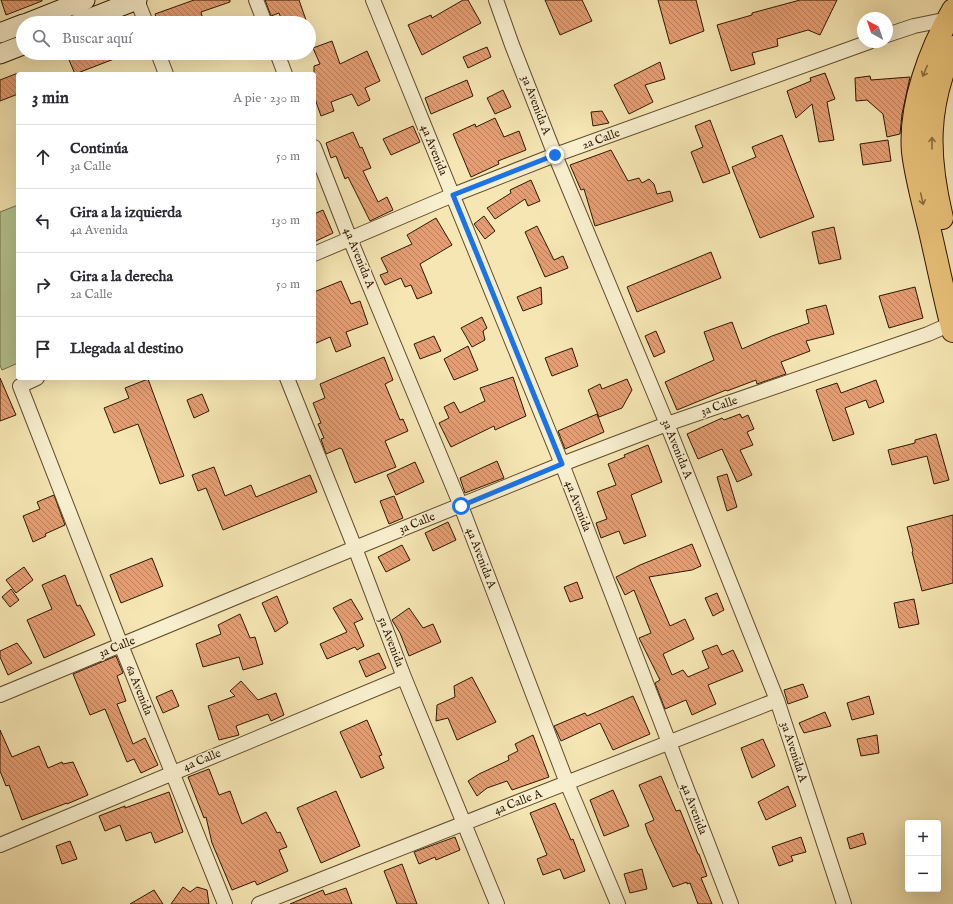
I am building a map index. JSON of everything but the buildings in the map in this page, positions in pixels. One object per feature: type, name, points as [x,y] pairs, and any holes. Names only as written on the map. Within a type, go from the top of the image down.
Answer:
[{"type":"main road","points":[[44,16],[85,0]]},
{"type":"main road","points":[[96,16],[137,0]]},
{"type":"main road","points":[[952,15],[948,51],[938,84],[932,120],[932,162],[937,196],[953,264]]},
{"type":"main road","points":[[0,33],[16,27]]},
{"type":"main road","points":[[0,54],[16,47]]},
{"type":"main road","points":[[948,51],[922,79],[915,114],[913,152],[920,189],[952,326]]},
{"type":"street","points":[[137,0],[143,16]]},
{"type":"street","points":[[256,0],[262,16]]},
{"type":"street","name":"4a Avenida","points":[[373,0],[562,464],[731,904]]},
{"type":"street","name":"3a Avenida A","points":[[496,0],[555,155],[667,424],[777,700],[844,904]]},
{"type":"street","points":[[893,33],[952,15]]},
{"type":"street","name":"2a Calle","points":[[316,253],[453,195],[555,155],[857,46]]},
{"type":"street","points":[[161,60],[165,72]]},
{"type":"street","points":[[280,60],[284,72]]},
{"type":"street","name":"4a Avenida A","points":[[316,152],[350,239],[461,506],[567,783],[618,904]]},
{"type":"street","name":"3a Calle","points":[[0,695],[562,464],[667,424],[952,326]]},
{"type":"street","name":"6a Avenida","points":[[33,380],[20,386],[121,645],[225,904]]},
{"type":"street","name":"5a Avenida","points":[[288,380],[355,548],[404,677],[497,904]]},
{"type":"street","name":"4a Calle","points":[[0,845],[172,772],[404,677]]},
{"type":"street","name":"4a Calle A","points":[[259,904],[777,700]]},
{"type":"green space","points":[[16,206],[16,364],[2,370],[0,365],[0,212]]},
{"type":"route","points":[[461,506],[562,464],[453,195],[555,155]]}]
